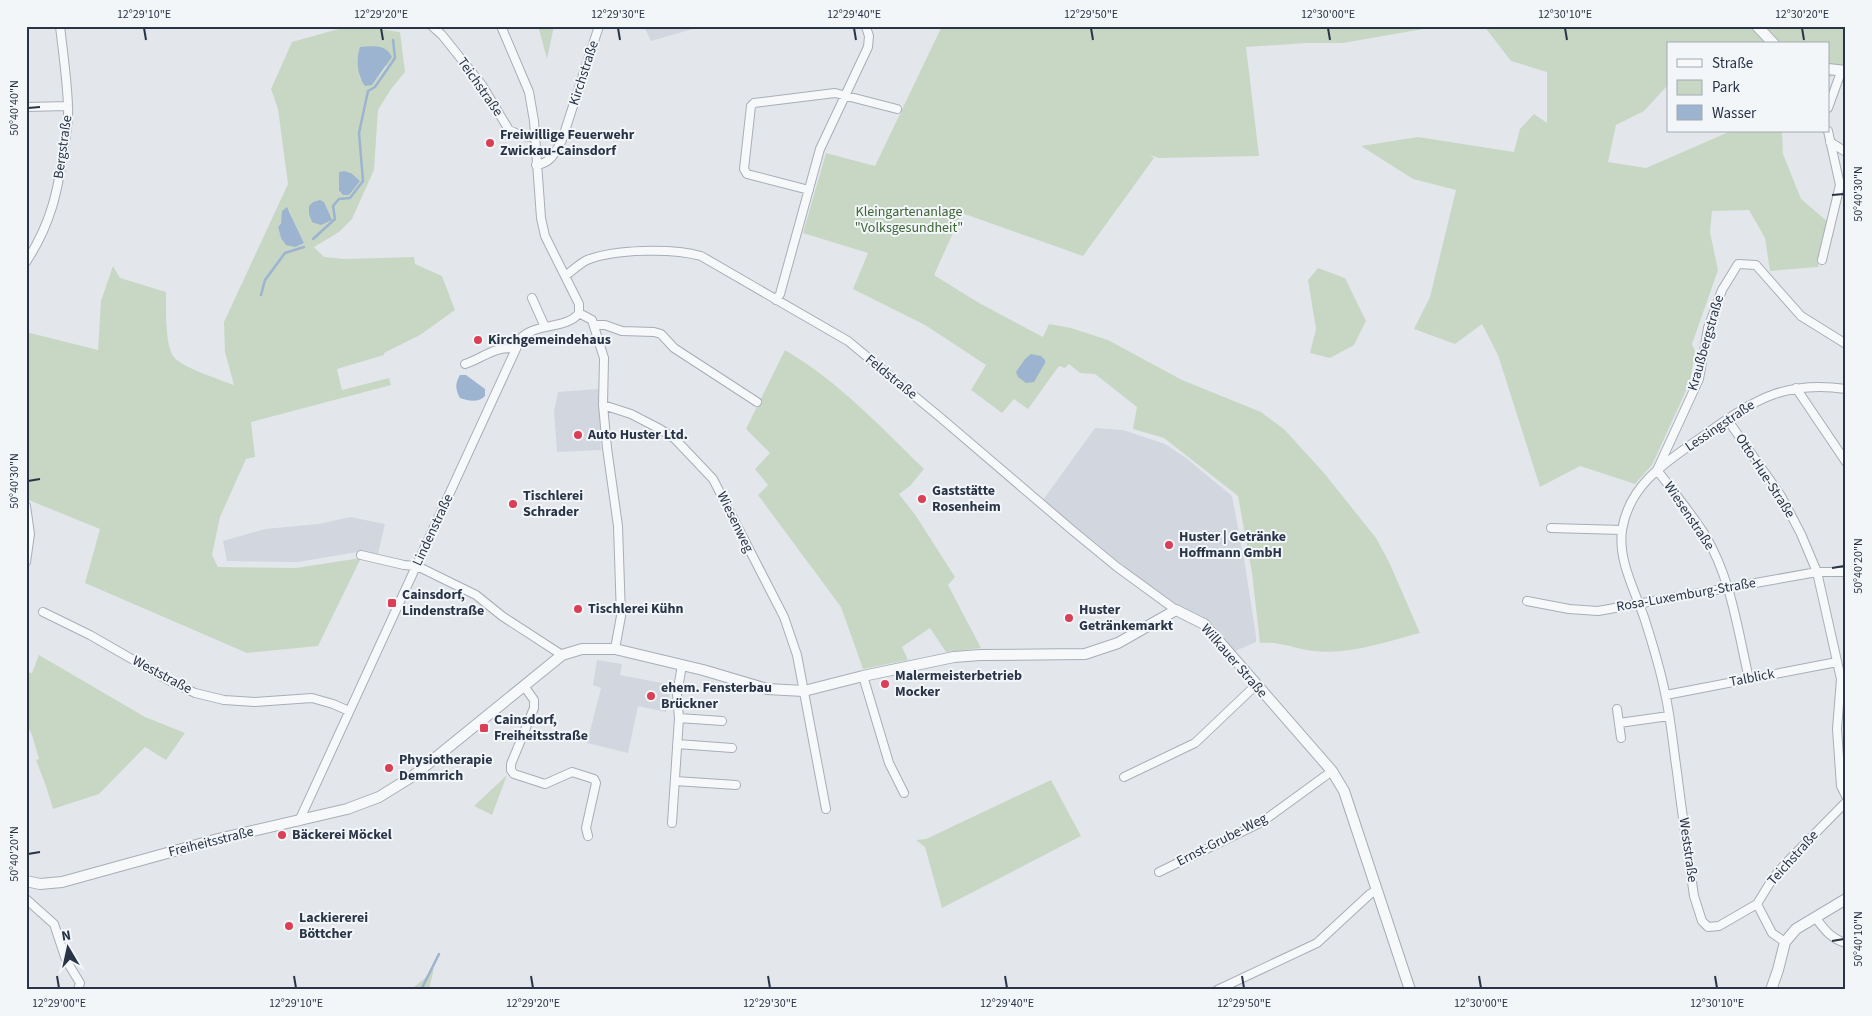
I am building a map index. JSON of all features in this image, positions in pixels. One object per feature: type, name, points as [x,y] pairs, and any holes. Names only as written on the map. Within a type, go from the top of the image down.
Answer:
[{"type":"street","name":"Bergstraße","points":[[26,262],[40,241],[53,207],[61,171],[68,106],[60,26]]},
{"type":"street","name":"Teichstraße","points":[[432,26],[442,35],[482,85],[509,130],[522,136],[534,137]]},
{"type":"street","points":[[501,26],[529,92],[534,120],[540,218],[545,236],[579,304],[579,314],[592,320],[604,358],[604,405],[607,448],[618,526],[622,582],[621,616],[615,649],[704,670],[767,690],[804,691],[863,676],[954,657],[1085,654],[1118,642],[1176,610]]},
{"type":"street","name":"Kirchstraße","points":[[536,165],[545,164],[555,153],[562,140],[599,26]]},
{"type":"street","points":[[1757,26],[1772,42]]},
{"type":"street","points":[[776,300],[780,294],[820,149],[868,47],[869,36],[866,27]]},
{"type":"street","points":[[1830,69],[1843,71],[1830,103]]},
{"type":"street","points":[[809,190],[747,174],[744,169],[751,106],[754,103],[835,93],[897,109]]},
{"type":"street","points":[[26,107],[68,106]]},
{"type":"street","points":[[1822,260],[1843,187],[1828,132]]},
{"type":"street","points":[[1830,142],[1846,152]]},
{"type":"street","name":"Feldstraße","points":[[565,276],[586,261],[615,254],[644,251],[686,252],[701,256],[745,280],[848,341],[1117,567],[1176,610]]},
{"type":"street","name":"Kraußbergstraße","points":[[1658,470],[1699,379],[1708,328],[1722,290],[1738,264],[1756,265],[1801,316],[1846,344]]},
{"type":"street","points":[[532,298],[545,327]]},
{"type":"street","name":"Lindenstraße","points":[[299,821],[516,348],[525,334],[573,320],[579,314]]},
{"type":"street","points":[[594,325],[605,324],[622,331],[661,334],[674,348],[757,402]]},
{"type":"street","points":[[465,364],[495,350],[509,347],[516,348]]},
{"type":"street","name":"Lessingstraße","points":[[1658,470],[1750,403],[1796,388],[1830,387],[1846,389]]},
{"type":"street","points":[[1796,388],[1846,462]]},
{"type":"street","name":"Wiesenweg","points":[[604,405],[632,414],[675,439],[713,479],[784,617],[796,655],[804,691],[826,809]]},
{"type":"street","name":"Otto-Hue-Straße","points":[[1727,419],[1781,496],[1801,534],[1817,572],[1841,679],[1837,729],[1841,786],[1846,796]]},
{"type":"street","name":"Weststraße","points":[[1658,470],[1649,476],[1637,489],[1631,502],[1622,530],[1622,550],[1638,605],[1649,632],[1666,694],[1694,896],[1702,921],[1708,927],[1719,926],[1757,904]]},
{"type":"street","name":"Wiesenstraße","points":[[1658,470],[1705,536],[1728,588],[1749,679]]},
{"type":"street","points":[[26,506],[30,534],[26,562]]},
{"type":"street","points":[[1550,528],[1622,530]]},
{"type":"street","points":[[361,555],[404,565],[417,566],[476,595],[502,616],[562,655]]},
{"type":"street","name":"Rosa-Luxemburg-Straße","points":[[1527,601],[1569,609],[1598,611],[1817,572],[1846,572]]},
{"type":"street","name":"Wilkauer Straße","points":[[1176,610],[1204,624],[1332,771],[1344,791],[1410,990]]},
{"type":"street","name":"Weststraße","points":[[43,612],[90,635],[170,682],[196,693],[224,700],[255,702],[312,698],[348,711]]},
{"type":"street","name":"Freiheitsstraße","points":[[26,882],[40,884],[62,882],[218,839],[347,810],[386,793],[414,776],[562,655],[582,649],[615,649]]},
{"type":"street","name":"Talblick","points":[[1666,694],[1837,662]]},
{"type":"street","points":[[672,823],[679,718],[677,694],[682,665]]},
{"type":"street","points":[[863,676],[889,763],[904,793]]},
{"type":"street","points":[[1124,777],[1195,743],[1256,685]]},
{"type":"street","points":[[524,686],[534,700],[534,708],[511,764],[511,770],[514,774],[545,784],[572,772],[594,779],[596,783],[586,828],[588,836]]},
{"type":"street","points":[[1617,709],[1621,738]]},
{"type":"street","points":[[1619,723],[1669,716]]},
{"type":"street","points":[[679,718],[722,721]]},
{"type":"street","points":[[677,744],[732,748]]},
{"type":"street","name":"Ernst-Grube-Weg","points":[[1159,872],[1262,822],[1332,771]]},
{"type":"street","points":[[675,781],[736,785]]},
{"type":"street","name":"Teichstraße","points":[[1757,904],[1773,878],[1785,864],[1846,802]]},
{"type":"street","points":[[1216,990],[1317,943],[1370,894],[1377,890]]},
{"type":"street","points":[[26,899],[54,924],[66,960],[80,983],[78,990]]},
{"type":"street","points":[[1771,990],[1786,942],[1796,929],[1846,899]]},
{"type":"street","points":[[1757,904],[1772,933],[1786,942]]},
{"type":"street","points":[[1815,917],[1835,940],[1846,944]]},
{"type":"shaded area","points":[[644,26],[703,26],[651,41]]},
{"type":"shaded area","name":"Auto Huster Ltd.","points":[[598,389],[601,450],[557,452],[554,412],[558,392]]},
{"type":"shaded area","name":"Huster | Getränke Hoffmann GmbH","points":[[1095,428],[1123,430],[1165,444],[1186,458],[1232,496],[1245,565],[1256,642],[1235,651],[1213,624],[1202,616],[1175,603],[1139,578],[1043,500]]},
{"type":"shaded area","points":[[350,517],[385,524],[378,554],[363,551],[298,562],[227,561],[223,541],[265,529],[319,524]]},
{"type":"shaded area","points":[[597,660],[622,664],[620,675],[672,685],[666,712],[638,706],[628,753],[587,743],[601,688],[593,685]]},
{"type":"green space","points":[[538,26],[554,26],[547,59]]},
{"type":"green space","name":"Kleingartenanlage \"Volksgesundheit\"","points":[[942,26],[1022,26],[1048,28],[1050,26],[1430,26],[1429,28],[1343,43],[1246,47],[1259,156],[1159,158],[1150,155],[1154,158],[1083,256],[962,213],[934,275],[979,303],[1043,337],[1049,324],[1071,328],[1108,340],[1182,380],[1261,412],[1284,429],[1324,473],[1376,538],[1389,562],[1420,633],[1367,647],[1326,652],[1273,643],[1260,643],[1252,573],[1238,496],[1164,438],[1133,429],[1137,407],[1095,374],[1080,373],[1069,364],[1065,368],[1059,366],[1028,409],[1014,399],[1002,413],[971,390],[986,365],[925,325],[853,289],[868,253],[803,233],[826,153],[875,166]]},
{"type":"green space","points":[[1484,26],[1846,26],[1846,66],[1841,72],[1830,77],[1830,42],[1667,42],[1667,86],[1644,111],[1616,125],[1608,162],[1646,168],[1729,132],[1782,132],[1783,154],[1801,199],[1828,222],[1818,267],[1770,271],[1765,238],[1749,210],[1712,211],[1710,232],[1718,270],[1692,344],[1695,351],[1690,382],[1652,465],[1635,484],[1580,466],[1540,487],[1498,355],[1482,324],[1455,344],[1414,329],[1430,297],[1456,190],[1413,179],[1361,146],[1418,137],[1514,152],[1520,129],[1534,114],[1547,123],[1547,72],[1511,61]]},
{"type":"green space","points":[[342,28],[372,28],[400,32],[405,72],[391,89],[378,110],[374,170],[352,219],[339,232],[314,247],[324,257],[344,259],[414,257],[415,264],[442,276],[455,310],[420,335],[384,353],[384,355],[337,369],[342,390],[389,378],[391,385],[251,422],[255,457],[246,459],[220,517],[212,555],[218,567],[296,568],[361,558],[318,646],[247,653],[85,583],[100,529],[26,499],[26,332],[98,350],[101,301],[113,266],[120,278],[166,292],[169,345],[171,352],[178,361],[211,377],[234,385],[225,352],[224,322],[288,184],[278,109],[271,89],[292,42]],"holes":[[[387,66],[372,85],[360,79],[359,70]],[[339,172],[351,173],[343,195],[339,192]],[[289,210],[304,243],[281,238],[278,227]]]},
{"type":"green space","points":[[1318,268],[1345,278],[1366,321],[1354,345],[1330,358],[1310,353],[1316,329],[1308,280]]},
{"type":"green space","points":[[785,350],[841,390],[924,469],[910,486],[899,494],[916,516],[955,577],[948,585],[981,648],[946,652],[930,628],[902,647],[908,660],[863,669],[841,607],[758,495],[768,485],[755,469],[770,453],[746,429]]},
{"type":"green space","points":[[39,655],[145,717],[185,733],[166,760],[145,747],[99,794],[53,809],[36,760],[39,759],[32,735],[26,723],[26,672],[32,673]]},
{"type":"green space","points":[[507,775],[492,815],[474,806]]},
{"type":"green space","points":[[1051,780],[1081,836],[942,908],[925,847],[916,840],[926,839]]},
{"type":"green space","points":[[434,968],[429,990],[410,990],[424,979]]},
{"type":"water","points":[[374,46],[383,48],[392,57],[372,85],[365,86],[360,77],[358,57],[360,47]]},
{"type":"water","points":[[339,172],[351,173],[360,181],[349,195],[343,195],[339,191]]},
{"type":"water","points":[[320,200],[324,202],[332,220],[321,225],[312,222],[309,214],[309,206],[313,202]]},
{"type":"water","points":[[287,207],[304,243],[295,247],[286,245],[281,238],[278,227],[281,223],[282,211]]},
{"type":"water","points":[[1031,354],[1041,356],[1045,363],[1034,382],[1026,383],[1018,377],[1016,372]]},
{"type":"water","points":[[460,375],[466,375],[485,389],[485,396],[470,401],[460,398],[456,386]]},
{"type":"waterway","points":[[313,239],[335,219],[333,206],[339,199],[350,198],[363,181],[359,133],[368,91],[375,87],[395,58],[393,40]]},
{"type":"waterway","points":[[261,295],[265,280],[285,253],[304,247]]},
{"type":"waterway","points":[[421,990],[439,954]]},
{"type":"place","name":"Freiwillige Feuerwehr Zwickau-Cainsdorf","points":[[490,143]]},
{"type":"place","name":"Kirchgemeindehaus","points":[[478,340]]},
{"type":"place","name":"Auto Huster Ltd.","points":[[578,435]]},
{"type":"place","name":"Gaststätte Rosenheim","points":[[922,499]]},
{"type":"place","name":"Tischlerei Schrader","points":[[513,504]]},
{"type":"place","name":"Huster | Getränke Hoffmann GmbH","points":[[1169,545]]},
{"type":"place","name":"Cainsdorf, Lindenstraße","points":[[392,603]]},
{"type":"place","name":"Tischlerei Kühn","points":[[578,609]]},
{"type":"place","name":"Huster Getränkemarkt","points":[[1069,618]]},
{"type":"place","name":"Malermeisterbetrieb Mocker","points":[[885,684]]},
{"type":"place","name":"ehem. Fensterbau Brückner","points":[[651,696]]},
{"type":"place","name":"Cainsdorf, Freiheitsstraße","points":[[484,728]]},
{"type":"place","name":"Physiotherapie Demmrich","points":[[389,768]]},
{"type":"place","name":"Bäckerei Möckel","points":[[282,835]]},
{"type":"place","name":"Lackiererei Böttcher","points":[[289,926]]}]
